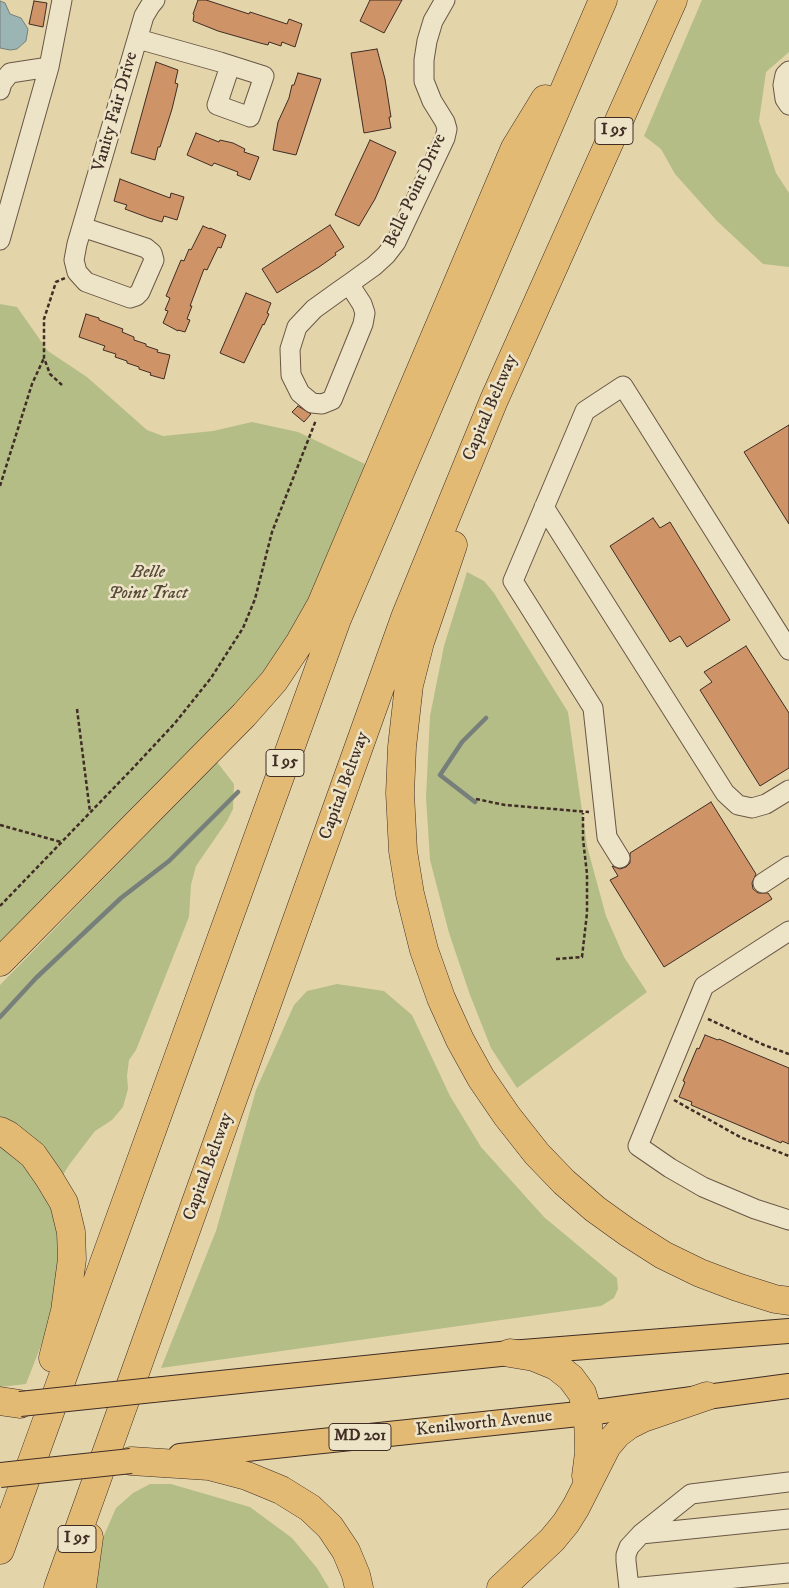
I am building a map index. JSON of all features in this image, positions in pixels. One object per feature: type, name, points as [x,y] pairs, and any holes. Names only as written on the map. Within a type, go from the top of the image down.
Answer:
[{"type":"highway","name":"Capital Beltway","points":[[58,1588],[95,1490],[406,615],[494,400],[673,0]]},
{"type":"highway","points":[[0,962],[244,715],[274,681],[300,642],[321,605],[515,148],[600,5]]},
{"type":"highway","name":"I 95","points":[[4,1540],[337,619],[600,5]]},
{"type":"highway","points":[[555,262],[502,402],[464,510],[420,642],[409,685],[402,747],[400,793],[403,852],[410,894],[424,950],[441,998],[460,1040],[481,1078],[507,1116],[537,1154],[564,1182],[595,1209],[663,1255],[700,1273],[737,1287],[775,1299],[789,1301]]},
{"type":"highway","points":[[0,1131],[8,1135],[32,1155],[64,1203],[71,1232],[72,1259],[65,1310],[4,1540]]},
{"type":"highway","points":[[510,1352],[534,1357],[556,1366],[571,1378],[582,1393],[588,1413],[589,1453],[585,1490]]},
{"type":"highway","points":[[501,1588],[552,1540],[576,1507],[607,1446],[617,1434],[628,1425],[643,1418],[707,1396]]},
{"type":"highway","points":[[131,1462],[209,1466],[247,1476],[281,1490],[310,1508],[330,1527],[346,1551],[359,1588]]},
{"type":"highway","points":[[82,1588],[95,1490]]},
{"type":"main road","points":[[7,1404],[510,1352],[789,1331]]},
{"type":"main road","name":"Kenilworth Avenue","points":[[0,1474],[131,1462],[588,1413],[789,1386]]},
{"type":"street","points":[[0,240],[49,67],[62,0]]},
{"type":"street","name":"Vanity Fair Drive","points":[[77,272],[74,260],[82,227],[144,16],[155,0]]},
{"type":"street","name":"Belle Point Drive","points":[[322,404],[312,403],[306,399],[295,385],[291,375],[290,349],[292,337],[305,316],[374,266],[396,242],[445,138],[447,129],[445,122],[432,100],[424,80],[424,60],[427,41],[434,21],[445,0]]},
{"type":"street","points":[[138,39],[230,66],[264,76],[250,117],[217,106],[230,66]]},
{"type":"street","points":[[0,90],[2,82],[10,73],[49,67]]},
{"type":"street","points":[[789,71],[785,74],[782,86],[785,99],[789,105]]},
{"type":"street","points":[[77,272],[86,282],[130,298],[140,292],[154,260],[152,253],[146,248],[82,227]]},
{"type":"street","points":[[322,404],[332,400],[363,324],[365,313],[362,304],[349,284]]},
{"type":"street","points":[[620,858],[606,837],[593,708],[513,581],[585,411],[623,386],[789,650]]},
{"type":"street","points":[[544,507],[725,793],[738,805],[752,808],[766,804],[789,790]]},
{"type":"street","points":[[763,883],[789,866]]},
{"type":"street","points":[[789,931],[704,986],[638,1146],[670,1168],[703,1187],[755,1209],[789,1220]]},
{"type":"street","points":[[789,1486],[694,1492],[633,1541],[626,1555],[640,1587],[789,1573]]},
{"type":"street","points":[[641,1534],[789,1519]]},
{"type":"path","points":[[62,385],[50,374],[44,358],[44,319],[56,282],[77,272]]},
{"type":"path","points":[[0,486],[32,384],[44,358]]},
{"type":"path","points":[[0,906],[175,723],[211,678],[243,628],[255,600],[272,532],[322,404]]},
{"type":"path","points":[[77,708],[90,812]]},
{"type":"path","points":[[476,799],[583,813],[587,913],[582,957],[556,959]]},
{"type":"path","points":[[0,825],[61,842]]},
{"type":"path","points":[[700,1015],[764,1045],[789,1054]]},
{"type":"path","points":[[667,1096],[733,1133],[789,1156]]},
{"type":"green space","points":[[702,0],[789,0],[789,52],[766,72],[759,121],[776,173],[789,193],[789,267],[763,264],[717,221],[675,174],[661,149],[644,136]]},
{"type":"green space","name":"Belle Point Tract","points":[[0,304],[17,307],[48,351],[87,377],[147,430],[163,436],[213,431],[252,422],[298,432],[365,464],[302,614],[264,674],[235,709],[0,946]]},
{"type":"green space","points":[[467,572],[484,581],[494,593],[568,712],[587,846],[606,916],[624,957],[647,992],[517,1088],[491,1048],[470,995],[449,933],[430,860],[426,797],[430,716],[444,646]]},
{"type":"green space","points":[[217,762],[234,784],[233,809],[227,821],[196,866],[191,885],[189,917],[136,1050],[129,1060],[128,1089],[123,1107],[112,1120],[95,1131],[69,1165],[50,1196],[61,1239],[56,1301],[26,1384],[0,1387],[0,985]]},
{"type":"green space","points":[[337,984],[384,991],[412,1015],[450,1096],[481,1147],[544,1217],[617,1278],[618,1289],[614,1298],[601,1306],[161,1368],[216,1231],[256,1090],[294,1005],[307,991]]},
{"type":"green space","points":[[150,1484],[171,1484],[250,1507],[292,1538],[317,1568],[329,1588],[92,1588],[101,1542],[116,1508],[133,1493]]},
{"type":"water","points":[[0,1],[5,3],[10,14],[21,18],[28,29],[26,41],[17,49],[0,48]]},
{"type":"building","points":[[198,0],[206,0],[287,24],[289,19],[302,24],[295,47],[282,42],[281,46],[269,42],[268,45],[260,43],[218,31],[193,21],[193,14]]},
{"type":"building","points":[[370,0],[402,0],[384,33],[360,21]]},
{"type":"building","points":[[34,1],[47,3],[43,27],[29,24]]},
{"type":"building","points":[[377,49],[385,79],[391,128],[364,133],[351,53]]},
{"type":"building","points":[[156,62],[178,70],[175,83],[178,84],[155,160],[131,153]]},
{"type":"building","points":[[298,73],[321,79],[296,155],[273,150],[278,122]]},
{"type":"building","points":[[196,133],[219,142],[220,140],[233,143],[245,149],[244,152],[259,157],[250,180],[237,175],[238,172],[214,163],[212,166],[187,155]]},
{"type":"building","points":[[370,140],[396,152],[375,199],[359,226],[335,215]]},
{"type":"building","points":[[120,179],[170,198],[171,193],[184,197],[177,220],[164,216],[162,222],[125,209],[127,205],[114,201]]},
{"type":"building","points":[[330,225],[344,247],[319,267],[277,293],[262,269]]},
{"type":"building","points":[[203,226],[226,235],[221,248],[218,247],[207,270],[204,269],[190,306],[192,306],[187,319],[190,320],[185,332],[178,331],[163,323],[168,311],[165,310],[170,298],[166,296],[181,260],[184,261]]},
{"type":"building","points":[[246,293],[271,303],[267,313],[269,314],[244,363],[220,353]]},
{"type":"building","points":[[86,314],[123,329],[122,332],[134,337],[134,340],[146,344],[146,346],[158,350],[157,352],[170,355],[164,379],[150,375],[151,373],[115,357],[116,354],[103,350],[105,346],[79,337]]},
{"type":"building","points":[[298,406],[311,414],[304,422],[292,412]]},
{"type":"building","points":[[789,425],[789,524],[744,452]]},
{"type":"building","points":[[653,518],[660,528],[670,522],[730,620],[687,647],[680,636],[670,642],[610,546]]},
{"type":"building","points":[[746,646],[789,713],[789,768],[760,786],[700,690],[712,682],[704,672]]},
{"type":"building","points":[[711,802],[756,874],[752,883],[753,889],[758,893],[768,893],[772,899],[664,967],[610,880],[618,876],[612,866],[620,869],[626,867],[630,863],[630,853]]},
{"type":"building","points":[[705,1035],[789,1068],[789,1144],[782,1141],[781,1143],[691,1105],[692,1102],[679,1097],[685,1082],[683,1081],[697,1048],[699,1049]]},
{"type":"waterway","points":[[475,802],[440,775],[462,742],[486,718]]},
{"type":"waterway","points":[[0,1017],[36,978],[121,898],[169,861],[238,792]]}]
